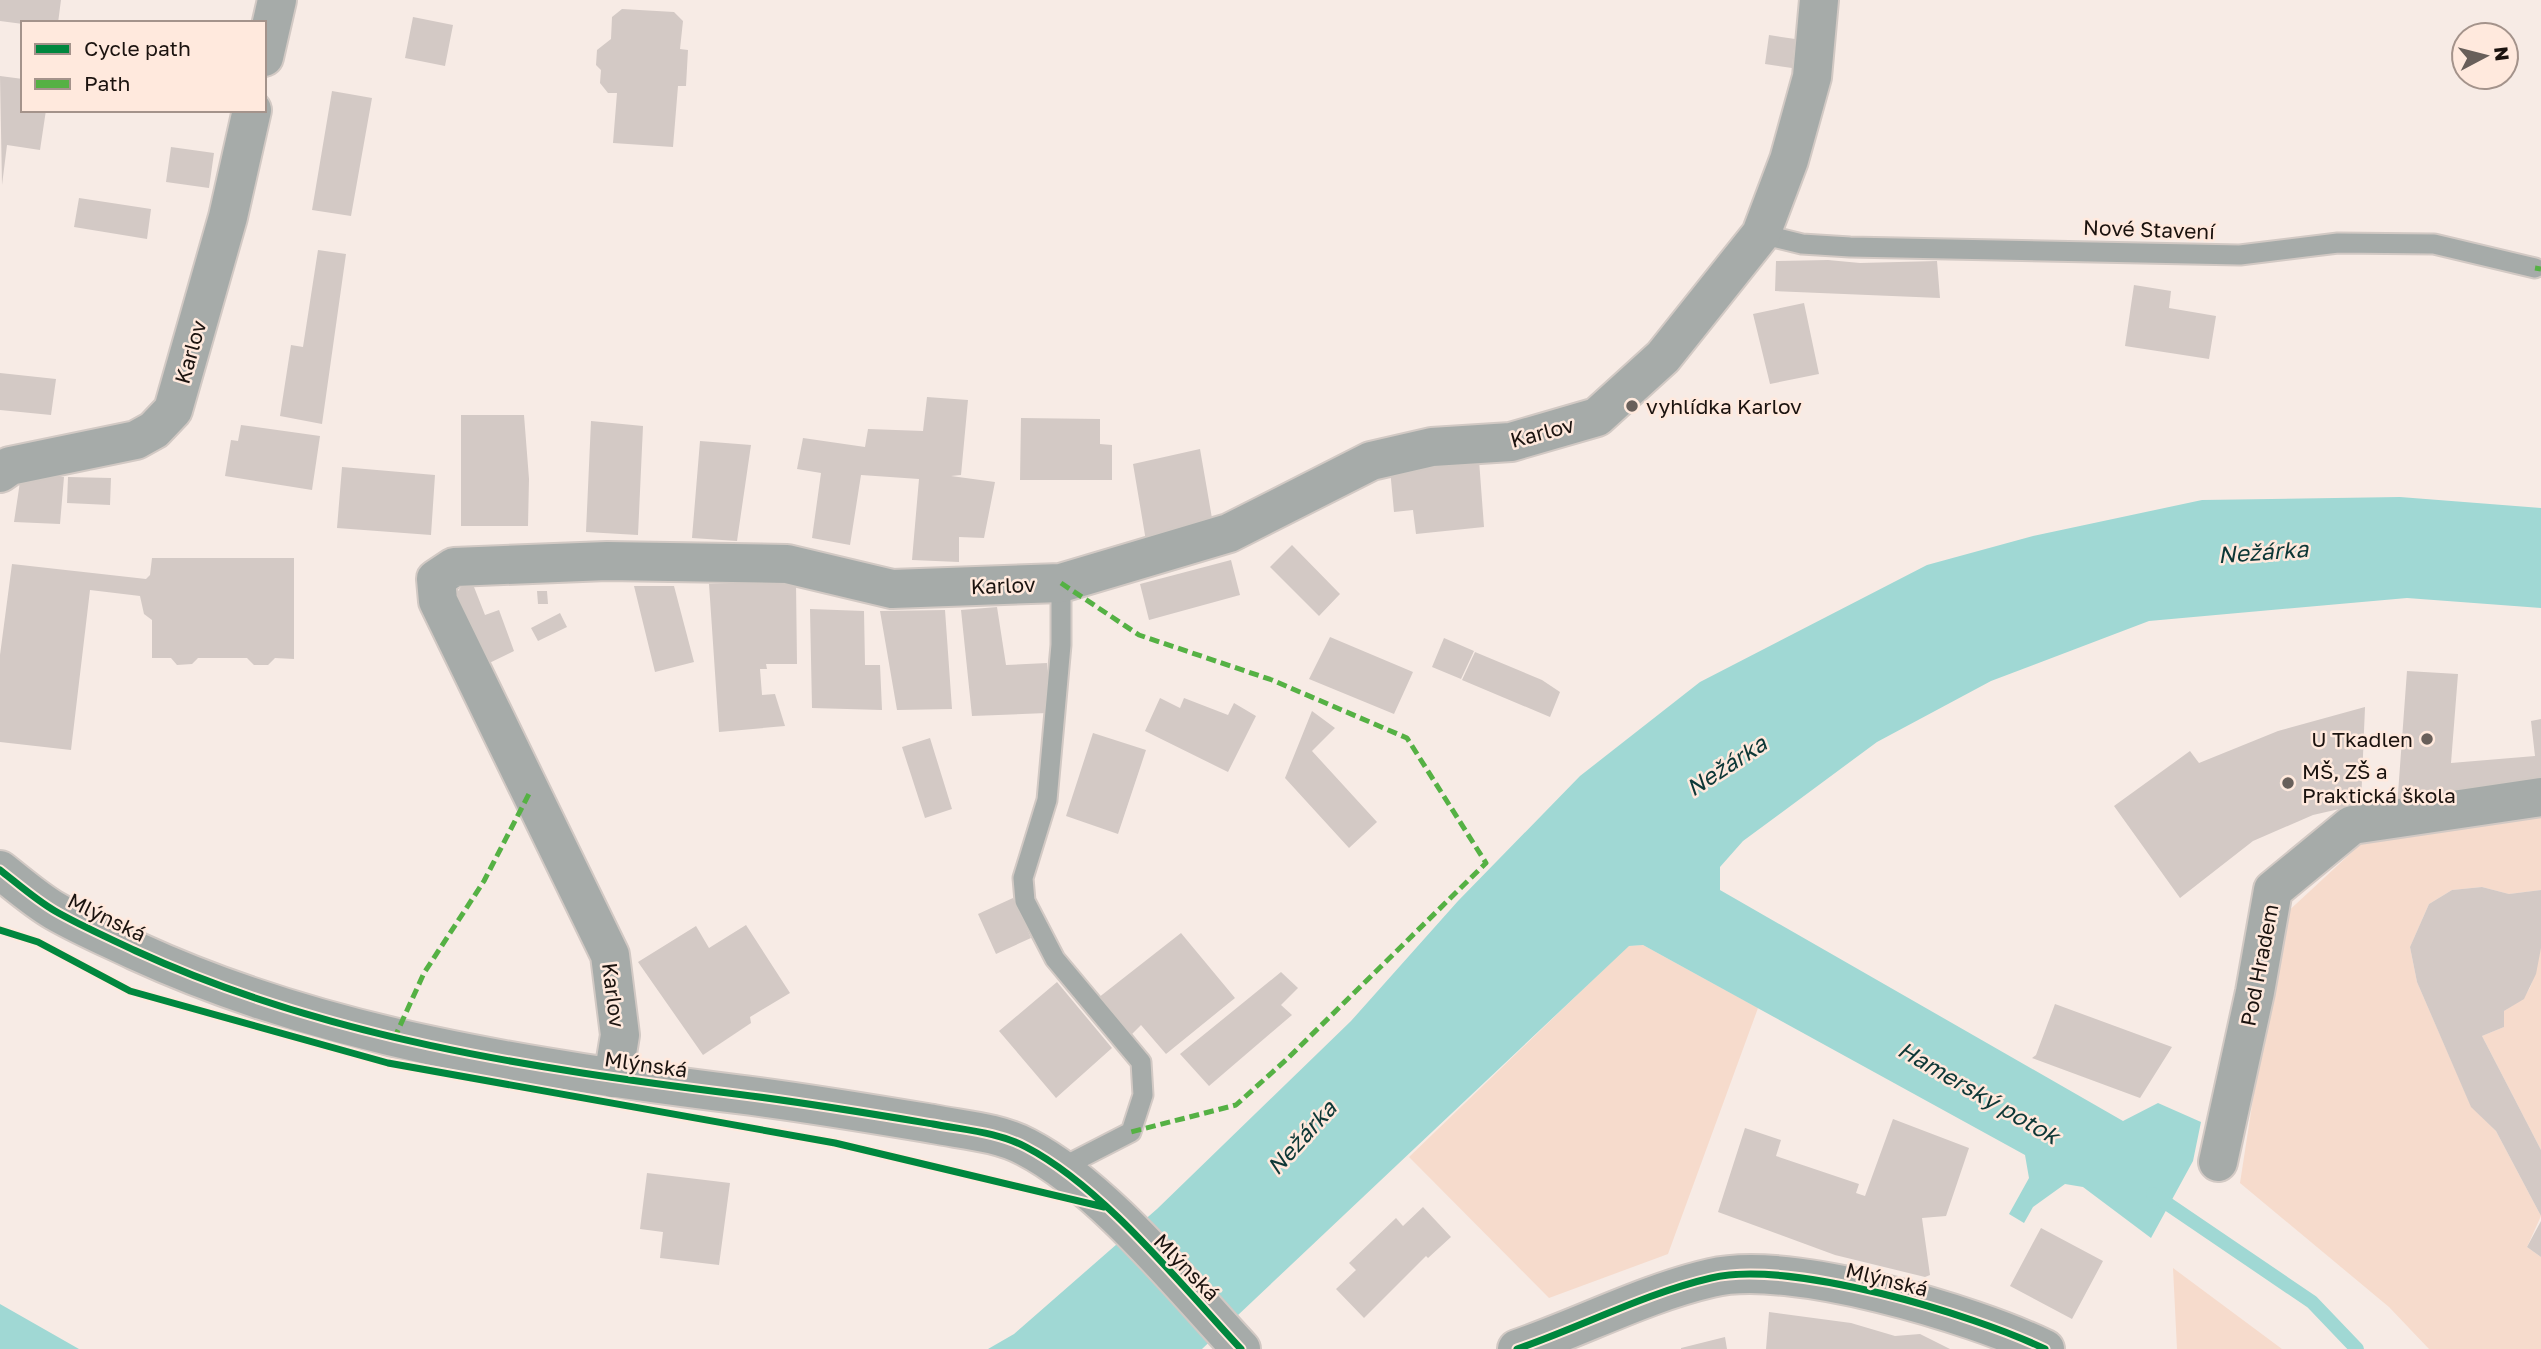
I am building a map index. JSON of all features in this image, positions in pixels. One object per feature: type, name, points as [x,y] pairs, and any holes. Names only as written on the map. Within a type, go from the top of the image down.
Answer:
[{"type":"street","points":[[266,48],[277,0]]},
{"type":"street","name":"Karlov","points":[[613,1078],[620,1035],[610,955],[438,601],[436,579],[454,567],[607,561],[787,564],[892,589],[1061,583],[1229,533],[1371,461],[1432,447],[1511,442],[1597,417],[1663,357],[1760,234],[1789,160],[1812,77],[1819,0]]},
{"type":"street","name":"Karlov","points":[[0,473],[21,463],[136,440],[154,430],[173,410],[228,217],[252,112]]},
{"type":"street","name":"Pod Hradem","points":[[2218,1162],[2255,992],[2273,890],[2353,825],[2541,797]]},
{"type":"street","name":"Mlýnská","points":[[0,870],[54,911],[167,965],[260,1001],[394,1040],[613,1078],[842,1108],[995,1135],[1024,1146],[1061,1168],[1107,1208],[1241,1349]]},
{"type":"street","name":"Mlýnská","points":[[1517,1349],[1683,1286],[1714,1277],[1749,1275],[1837,1284],[1977,1320],[2045,1349]]},
{"type":"lane","name":"Nové Stavení","points":[[1760,234],[1802,244],[1850,247],[2240,255],[2338,243],[2434,244],[2535,268]]},
{"type":"lane","points":[[1061,583],[1060,645],[1047,800],[1023,878],[1025,901],[1055,959],[1141,1062],[1143,1095],[1131,1132],[1061,1168]]},
{"type":"shaded area","points":[[2541,813],[2541,890],[2509,894],[2482,887],[2452,890],[2429,904],[2410,947],[2417,982],[2471,1106],[2496,1131],[2541,1216],[2527,1247],[2541,1257],[2541,1349],[2429,1349],[2389,1307],[2240,1183],[2281,918],[2365,840],[2417,836]]},
{"type":"shaded area","points":[[1643,945],[1758,1008],[1668,1254],[1549,1298],[1409,1157],[1628,946]]},
{"type":"shaded area","points":[[2541,948],[2541,1150],[2482,1036],[2504,1027],[2504,1011],[2524,997],[2529,990]]},
{"type":"shaded area","points":[[2173,1268],[2282,1349],[2177,1349]]},
{"type":"water","name":"Nežárka","points":[[2400,497],[2541,508],[2541,608],[2407,598],[2149,621],[1991,681],[1877,742],[1743,841],[1720,867],[1720,890],[2123,1121],[2158,1103],[2201,1122],[2193,1161],[2151,1238],[2083,1187],[2065,1184],[2033,1207],[2024,1223],[2009,1214],[2029,1178],[2025,1155],[1643,945],[1629,946],[1202,1349],[988,1349],[1014,1334],[1157,1209],[1351,1021],[1458,901],[1580,776],[1700,682],[1927,565],[2033,536],[2202,500]]},
{"type":"water","points":[[0,1304],[79,1349],[0,1349]]},
{"type":"building","points":[[0,0],[61,0],[58,21],[21,21],[21,24],[0,21]]},
{"type":"building","points":[[622,9],[674,12],[683,21],[680,49],[688,50],[686,86],[678,86],[673,147],[613,143],[617,93],[608,93],[600,83],[601,70],[596,65],[597,50],[611,39],[612,17]]},
{"type":"building","points":[[413,17],[453,25],[445,66],[405,58]]},
{"type":"building","points":[[1769,35],[1795,39],[1792,68],[1765,64]]},
{"type":"building","points":[[0,76],[21,79],[21,112],[46,112],[40,150],[7,145],[2,185]]},
{"type":"building","points":[[332,91],[372,98],[351,216],[312,210]]},
{"type":"building","points":[[171,147],[214,153],[209,188],[166,182]]},
{"type":"building","points":[[79,198],[151,209],[147,239],[74,227]]},
{"type":"building","points":[[318,250],[346,254],[322,424],[280,416],[291,345],[303,347]]},
{"type":"building","points":[[1828,260],[1860,263],[1937,261],[1940,298],[1775,291],[1776,261]]},
{"type":"building","points":[[2134,285],[2171,291],[2169,308],[2216,316],[2209,359],[2125,346]]},
{"type":"building","points":[[1804,303],[1819,374],[1770,384],[1753,314]]},
{"type":"building","points":[[0,373],[56,379],[51,415],[0,410]]},
{"type":"building","points":[[927,397],[968,400],[961,475],[951,476],[995,482],[984,538],[959,537],[959,562],[912,560],[919,479],[861,475],[850,545],[812,538],[821,473],[797,469],[803,438],[865,447],[868,429],[923,431]]},
{"type":"building","points":[[461,415],[524,415],[529,479],[528,526],[461,526]]},
{"type":"building","points":[[1021,418],[1100,419],[1100,444],[1112,445],[1112,480],[1020,480]]},
{"type":"building","points":[[591,421],[643,426],[638,535],[586,532]]},
{"type":"building","points":[[241,425],[320,436],[312,490],[225,476],[231,440],[238,441]]},
{"type":"building","points":[[700,441],[751,445],[737,541],[692,538]]},
{"type":"building","points":[[1200,449],[1213,524],[1146,541],[1133,464]]},
{"type":"building","points":[[1479,460],[1484,527],[1416,534],[1413,510],[1394,512],[1390,469]]},
{"type":"building","points":[[342,467],[435,475],[431,535],[337,528]]},
{"type":"building","points":[[21,475],[64,477],[60,524],[14,522]]},
{"type":"building","points":[[68,477],[111,478],[110,505],[67,503]]},
{"type":"building","points":[[1292,545],[1340,594],[1319,616],[1270,567]]},
{"type":"building","points":[[152,558],[294,558],[294,659],[275,658],[268,665],[254,665],[247,658],[198,658],[192,664],[177,665],[171,658],[152,658],[152,620],[144,614],[140,596],[90,590],[71,750],[0,742],[0,655],[12,564],[146,579],[150,575]]},
{"type":"building","points":[[1231,560],[1240,595],[1149,620],[1140,584]]},
{"type":"building","points":[[796,582],[797,664],[766,664],[767,669],[760,669],[762,695],[775,694],[785,726],[719,732],[709,584]]},
{"type":"building","points":[[634,586],[674,586],[694,662],[655,672]]},
{"type":"building","points":[[461,587],[474,587],[485,615],[499,610],[514,651],[481,667],[451,601]]},
{"type":"building","points":[[537,591],[547,591],[548,604],[538,604]]},
{"type":"building","points":[[997,607],[1006,665],[1047,663],[1047,713],[972,716],[961,610]]},
{"type":"building","points":[[810,609],[864,611],[865,665],[880,665],[882,710],[812,708]]},
{"type":"building","points":[[945,610],[952,709],[897,710],[880,611]]},
{"type":"building","points":[[560,613],[567,627],[538,641],[531,628]]},
{"type":"building","points":[[1330,637],[1413,672],[1394,714],[1309,679]]},
{"type":"building","points":[[1444,638],[1474,651],[1461,679],[1432,667]]},
{"type":"building","points":[[1475,652],[1542,680],[1560,692],[1550,717],[1462,680]]},
{"type":"building","name":"U Tkadlen","points":[[2407,671],[2458,674],[2451,763],[2535,756],[2531,721],[2541,719],[2541,789],[2397,807]]},
{"type":"building","points":[[1160,698],[1180,708],[1184,698],[1228,715],[1234,703],[1256,716],[1228,772],[1145,731]]},
{"type":"building","points":[[2365,707],[2361,804],[2313,815],[2253,841],[2180,898],[2114,806],[2190,751],[2199,763],[2278,731]]},
{"type":"building","points":[[1312,711],[1335,728],[1312,751],[1377,822],[1349,848],[1285,778]]},
{"type":"building","points":[[1093,733],[1146,750],[1118,834],[1066,816]]},
{"type":"building","points":[[930,738],[952,809],[925,818],[902,747]]},
{"type":"building","points":[[2482,887],[2509,894],[2541,890],[2541,948],[2536,974],[2524,999],[2504,1011],[2504,1027],[2482,1036],[2541,1150],[2541,1216],[2496,1131],[2471,1107],[2417,982],[2410,947],[2429,904],[2452,890]]},
{"type":"building","points":[[1013,898],[1031,938],[996,954],[978,914]]},
{"type":"building","points":[[746,925],[790,993],[750,1017],[751,1023],[703,1055],[638,962],[696,926],[709,948]]},
{"type":"building","points":[[1181,933],[1235,998],[1166,1054],[1141,1025],[1132,1034],[1098,998]]},
{"type":"building","points":[[1281,972],[1298,988],[1281,1005],[1292,1015],[1209,1086],[1180,1054]]},
{"type":"building","points":[[1057,982],[1112,1048],[1056,1098],[999,1031]]},
{"type":"building","points":[[2055,1004],[2172,1047],[2140,1098],[2032,1058],[2036,1055]]},
{"type":"building","points":[[1893,1119],[1969,1148],[1946,1216],[1922,1218],[1930,1275],[1925,1277],[1835,1255],[1718,1212],[1745,1128],[1781,1140],[1776,1156],[1859,1184],[1856,1193],[1865,1196]]},
{"type":"building","points":[[647,1173],[730,1183],[719,1265],[660,1258],[663,1232],[640,1229]]},
{"type":"building","points":[[1423,1207],[1451,1237],[1428,1258],[1426,1256],[1364,1318],[1336,1289],[1356,1270],[1349,1263],[1396,1218],[1403,1226]]},
{"type":"building","points":[[2541,1221],[2541,1257],[2527,1247]]},
{"type":"building","points":[[2041,1228],[2103,1261],[2072,1319],[2010,1286]]},
{"type":"building","points":[[1769,1312],[1851,1323],[1895,1336],[1920,1334],[1950,1349],[1766,1349]]},
{"type":"building","points":[[1725,1337],[1727,1349],[1681,1349],[1681,1348]]},
{"type":"waterway","name":"Hamerský potok","points":[[2153,1194],[2312,1302],[2357,1349]]},
{"type":"marked path","points":[[2535,268],[2541,269]]},
{"type":"marked path","points":[[1061,583],[1139,635],[1272,680],[1407,738],[1486,863],[1287,1059],[1236,1105],[1131,1132]]},
{"type":"marked path","points":[[394,1039],[424,973],[484,881],[531,790]]},
{"type":"cycle path","points":[[0,870],[55,911],[136,951],[208,981],[355,1028],[506,1060],[859,1112],[981,1132],[1015,1142],[1055,1165],[1084,1186],[1140,1239],[1241,1349]]},
{"type":"cycle path","points":[[0,930],[38,942],[130,991],[388,1063],[835,1143],[1104,1207]]},
{"type":"cycle path","points":[[1517,1349],[1662,1292],[1711,1278],[1745,1274],[1786,1276],[1880,1293],[1973,1320],[2045,1349]]},
{"type":"place","name":"vyhlídka Karlov","points":[[1632,406]]},
{"type":"place","name":"U Tkadlen","points":[[2427,739]]},
{"type":"place","name":"MŠ, ZŠ a Praktická škola","points":[[2288,783]]}]
